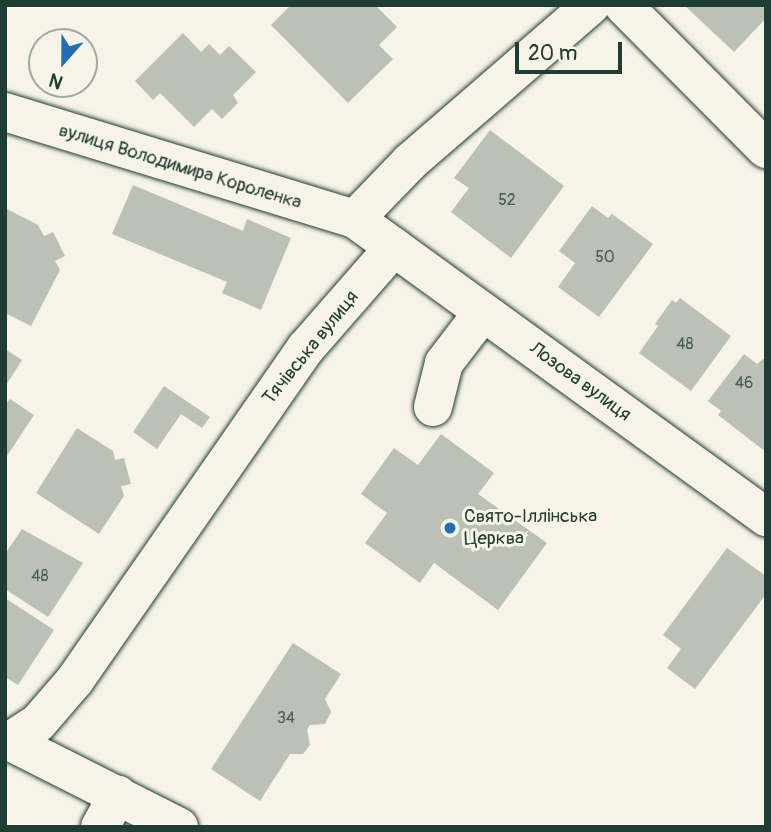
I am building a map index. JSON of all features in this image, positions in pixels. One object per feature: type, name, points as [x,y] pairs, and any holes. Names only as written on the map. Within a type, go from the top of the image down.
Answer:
[{"type":"street","points":[[394,247],[355,219],[410,162],[591,5]]},
{"type":"street","points":[[623,5],[766,149]]},
{"type":"street","name":"вулиця Володимира Короленка","points":[[5,112],[355,219]]},
{"type":"street","name":"Лозова вулиця","points":[[394,247],[766,517]]},
{"type":"street","name":"Тячівська вулиця","points":[[8,740],[38,723],[75,680],[306,348],[394,247]]},
{"type":"street","points":[[433,407],[444,363],[483,312]]},
{"type":"street","points":[[8,740],[109,811],[179,827]]},
{"type":"building","points":[[291,5],[375,5],[397,27],[379,45],[393,59],[348,103],[271,25]]},
{"type":"building","points":[[684,5],[763,5],[766,18],[734,52]]},
{"type":"building","points":[[183,33],[201,52],[209,44],[220,55],[229,46],[256,72],[233,95],[238,103],[222,119],[212,109],[194,127],[160,93],[153,100],[135,81]]},
{"type":"building","points":[[490,130],[564,186],[511,258],[451,212],[469,188],[454,178]]},
{"type":"building","points":[[133,185],[243,231],[247,219],[291,238],[261,310],[222,293],[227,282],[112,234]]},
{"type":"building","points":[[592,206],[608,218],[612,214],[653,244],[599,317],[558,287],[575,263],[559,251]]},
{"type":"building","points":[[5,208],[38,225],[44,236],[53,232],[65,256],[55,261],[60,270],[31,326],[5,313]]},
{"type":"building","points":[[680,298],[731,336],[691,391],[639,353],[672,300],[676,303]]},
{"type":"building","points":[[5,349],[22,360],[5,387]]},
{"type":"building","points":[[744,354],[757,364],[766,357],[766,452],[718,415],[721,411],[708,401]]},
{"type":"building","points":[[164,386],[210,417],[202,428],[181,414],[157,449],[133,432]]},
{"type":"building","points":[[10,399],[34,415],[5,459],[5,405]]},
{"type":"building","points":[[77,428],[113,451],[115,460],[124,458],[131,484],[121,486],[124,496],[99,534],[36,493]]},
{"type":"building","name":"Свято-Іллінська Церква","points":[[441,434],[494,473],[478,494],[547,543],[498,610],[434,563],[420,583],[365,543],[387,513],[361,494],[394,448],[418,465]]},
{"type":"building","points":[[22,529],[83,563],[48,617],[5,589],[5,554]]},
{"type":"building","points":[[727,548],[766,576],[766,594],[695,689],[667,668],[681,649],[663,635]]},
{"type":"building","points":[[5,598],[54,630],[18,685],[5,677]]},
{"type":"building","points":[[293,643],[341,674],[325,699],[331,712],[325,724],[310,725],[307,730],[310,745],[303,754],[290,754],[260,801],[211,769]]},
{"type":"place","name":"Свято-Іллінська Церква","points":[[450,528]]}]
